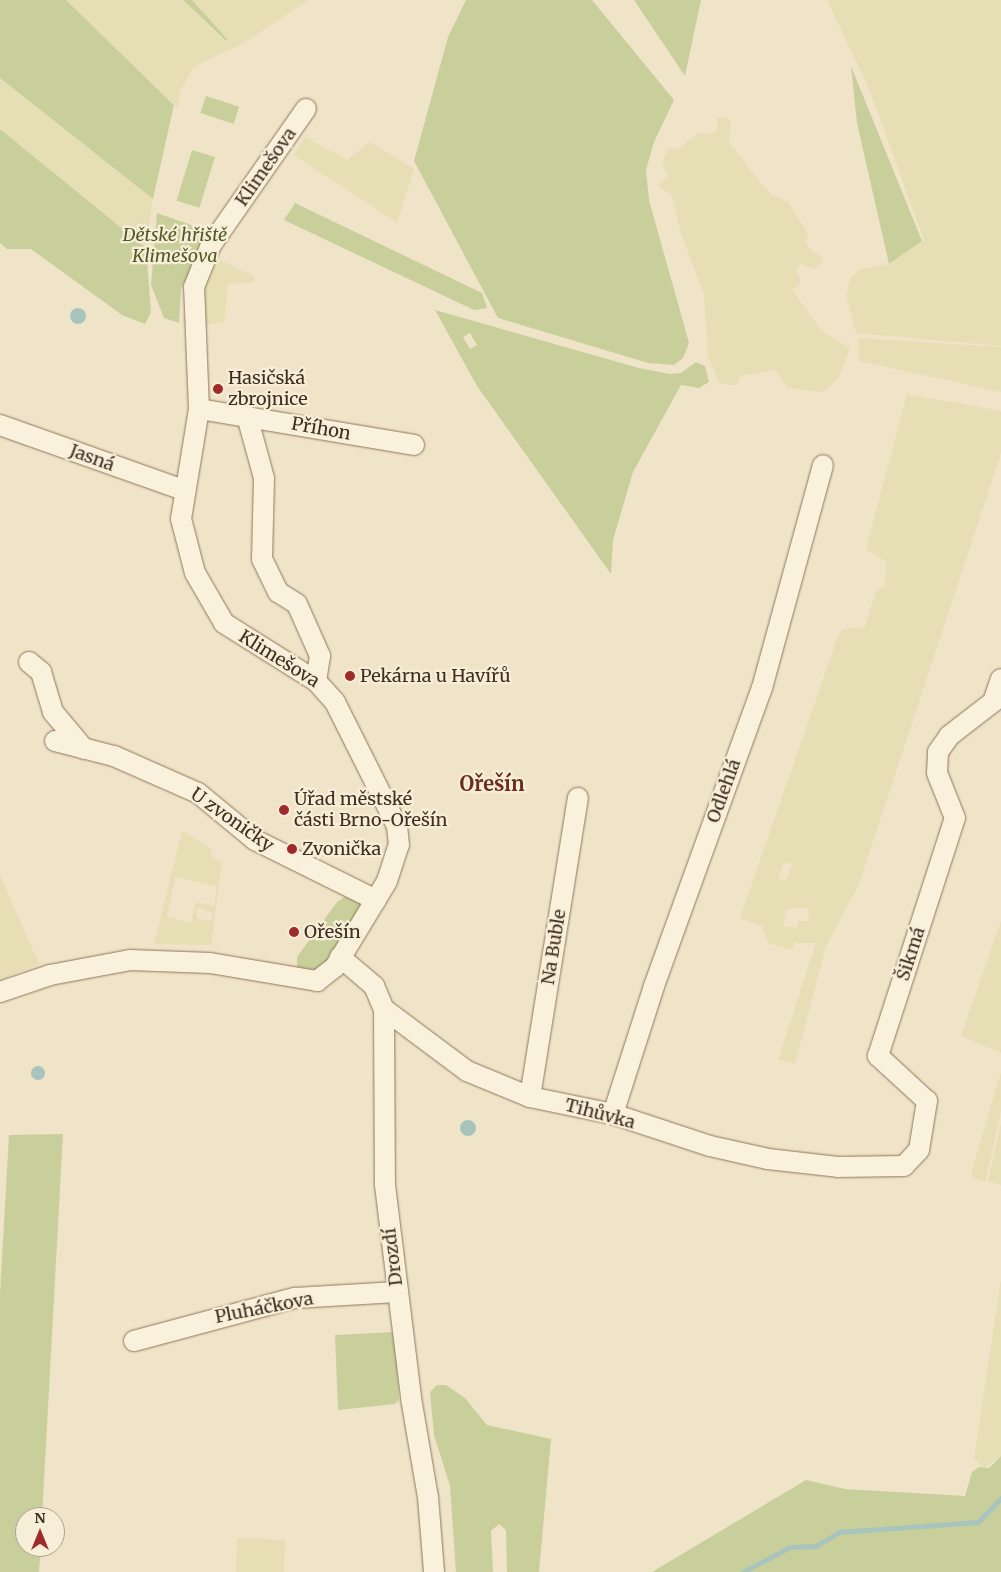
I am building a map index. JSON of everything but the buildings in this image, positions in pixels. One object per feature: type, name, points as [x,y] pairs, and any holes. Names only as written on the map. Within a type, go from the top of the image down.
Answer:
[{"type":"street","name":"Klimešova","points":[[0,992],[50,975],[130,960],[210,963],[317,981],[327,976],[376,900],[399,845],[398,826],[335,702],[316,680],[241,637],[212,609],[183,538],[184,490],[198,409],[192,303],[201,265],[306,109]]},
{"type":"street","name":"Příhon","points":[[198,409],[414,446]]},
{"type":"street","points":[[247,416],[264,478],[262,558],[278,592],[297,604],[320,656],[316,680]]},
{"type":"street","name":"Jasná","points":[[0,424],[184,490]]},
{"type":"street","name":"Odlehlá","points":[[613,1114],[654,986],[762,688],[823,465]]},
{"type":"street","points":[[28,662],[41,672],[53,712],[84,748]]},
{"type":"street","name":"Šikmá","points":[[838,1167],[904,1166],[919,1150],[927,1101],[878,1056],[954,818],[937,773],[938,752],[949,736],[993,702],[1001,679]]},
{"type":"street","name":"U zvoničky","points":[[55,741],[114,756],[198,793],[255,840],[376,900]]},
{"type":"street","name":"Na Buble","points":[[530,1097],[578,798]]},
{"type":"street","name":"Drozdí","points":[[340,957],[374,986],[384,1009],[385,1185],[397,1292],[428,1497],[434,1572]]},
{"type":"street","name":"Tihůvka","points":[[384,1009],[467,1071],[530,1097],[613,1114],[710,1146],[838,1167]]},
{"type":"street","name":"Pluháčkova","points":[[134,1341],[295,1298],[397,1292]]},
{"type":"shaded area","points":[[66,0],[183,0],[230,47],[192,0],[308,0],[244,43],[194,67],[180,91],[178,108]]},
{"type":"shaded area","points":[[827,0],[1001,0],[1001,346],[856,333],[846,295],[851,277],[859,270],[889,264],[924,240],[870,91]]},
{"type":"shaded area","points":[[0,78],[153,199],[146,248],[0,129]]},
{"type":"shaded area","points":[[725,117],[731,120],[729,143],[770,194],[788,202],[808,233],[806,242],[812,252],[822,256],[823,262],[815,269],[800,264],[797,271],[801,283],[792,290],[822,331],[850,348],[839,378],[823,392],[788,388],[775,370],[740,376],[737,385],[720,384],[708,356],[704,294],[681,234],[672,196],[657,185],[669,176],[662,164],[668,148],[678,149],[699,132],[711,135],[718,128],[716,118]]},
{"type":"shaded area","points":[[305,137],[347,160],[370,142],[414,169],[397,223],[294,155]]},
{"type":"shaded area","points":[[216,258],[255,277],[253,282],[228,284],[224,322],[200,326],[201,291]]},
{"type":"shaded area","points":[[858,338],[1001,347],[1001,392],[859,361]]},
{"type":"shaded area","points":[[907,394],[1001,411],[1001,453],[859,884],[826,946],[795,1064],[778,1060],[816,943],[794,943],[792,950],[768,943],[762,926],[740,918],[837,639],[842,629],[865,627],[876,591],[885,585],[887,562],[866,549]],"holes":[[[784,862],[792,864],[786,881],[778,878]],[[808,908],[809,921],[798,921],[797,928],[783,926],[787,909]]]},
{"type":"shaded area","points":[[182,831],[212,849],[211,856],[222,863],[211,945],[154,944]],"holes":[[[175,877],[217,886],[214,906],[196,902],[191,923],[167,917]],[[197,907],[213,914],[211,921],[197,918]]]},
{"type":"shaded area","points":[[0,875],[39,964],[0,980]]},
{"type":"shaded area","points":[[1001,921],[1001,1053],[961,1036]]},
{"type":"shaded area","points":[[1001,1072],[1001,1110],[985,1182],[972,1178],[972,1170]]},
{"type":"shaded area","points":[[1001,1123],[1001,1185],[988,1181]]},
{"type":"shaded area","points":[[1001,1279],[1001,1456],[984,1468],[974,1459]]},
{"type":"shaded area","points":[[237,1538],[285,1540],[284,1572],[236,1572]]},
{"type":"green space","points":[[0,0],[66,0],[174,105],[153,199],[0,78]]},
{"type":"green space","points":[[183,0],[192,0],[228,40],[225,40]]},
{"type":"green space","points":[[466,0],[592,0],[674,100],[654,142],[646,170],[649,200],[689,343],[683,358],[674,365],[648,363],[498,318],[414,161],[448,37]]},
{"type":"green space","points":[[634,0],[701,0],[685,76]]},
{"type":"green space","points":[[851,66],[922,241],[889,264],[857,123]]},
{"type":"green space","points":[[206,96],[239,107],[234,124],[200,113]]},
{"type":"green space","points":[[0,129],[146,248],[151,312],[145,324],[122,315],[31,249],[7,249],[0,243]]},
{"type":"green space","points":[[192,150],[215,157],[199,208],[177,201]]},
{"type":"green space","points":[[295,203],[482,293],[487,308],[474,310],[284,220]]},
{"type":"green space","name":"Dětské hřiště Klimešova","points":[[157,213],[211,232],[181,289],[179,323],[164,318],[151,285]]},
{"type":"green space","points":[[435,310],[639,368],[670,374],[681,373],[696,362],[705,366],[709,382],[699,388],[681,385],[633,472],[613,540],[611,574],[477,386]],"holes":[[[470,333],[477,345],[470,349],[463,337]]]},
{"type":"green space","points":[[346,896],[361,903],[361,908],[331,959],[316,972],[297,970],[297,957],[337,902]]},
{"type":"green space","points":[[63,1134],[43,1507],[15,1507],[15,1557],[40,1557],[39,1572],[0,1572],[0,1294],[9,1135]]},
{"type":"green space","points":[[395,1332],[399,1400],[395,1404],[338,1410],[335,1335]]},
{"type":"green space","points":[[437,1385],[446,1385],[465,1398],[487,1425],[551,1439],[539,1572],[507,1572],[506,1530],[499,1524],[491,1531],[493,1572],[456,1572],[450,1486],[434,1435],[430,1392]]},
{"type":"green space","points":[[1001,1456],[1001,1572],[652,1572],[806,1480],[845,1489],[965,1496],[972,1472],[979,1467],[989,1468]]},
{"type":"water","points":[[78,308],[84,310],[86,316],[84,322],[78,324],[72,322],[70,316],[72,310]]},
{"type":"water","points":[[35,1066],[41,1066],[45,1073],[41,1080],[35,1080],[31,1076],[31,1070]]},
{"type":"water","points":[[468,1120],[476,1128],[468,1136],[460,1128]]},
{"type":"waterway","points":[[743,1572],[790,1547],[816,1546],[839,1532],[978,1522],[1001,1498]]},
{"type":"place","name":"Hasičská zbrojnice","points":[[218,389]]},
{"type":"place","name":"Pekárna u Havířů","points":[[350,676]]},
{"type":"place","name":"Úřad městské části Brno-Ořešín","points":[[284,810]]},
{"type":"place","name":"Zvonička","points":[[292,849]]},
{"type":"place","name":"Ořešín","points":[[294,932]]},
{"type":"district","name":"Ořešín","points":[[492,783]]}]
